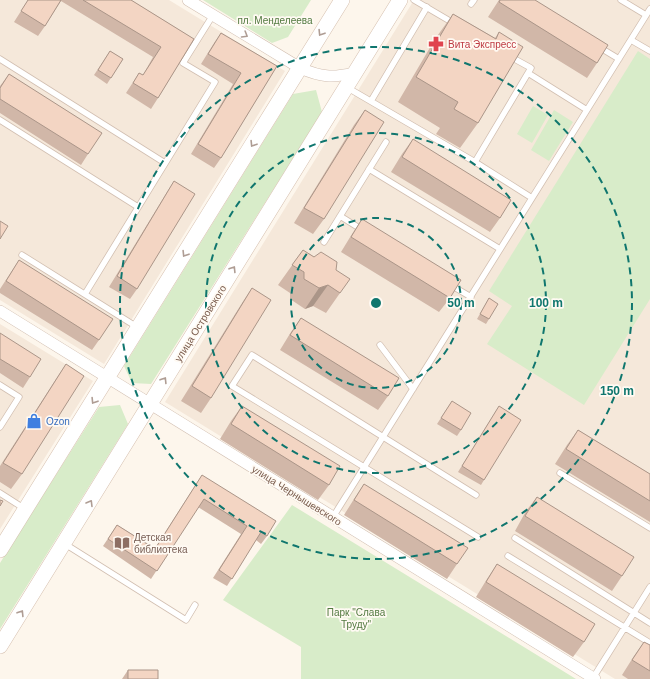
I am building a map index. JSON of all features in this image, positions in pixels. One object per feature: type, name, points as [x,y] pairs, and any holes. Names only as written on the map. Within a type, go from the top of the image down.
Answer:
[{"type":"main road","points":[[0,550],[342,0]]},
{"type":"main road","name":"улица Островского","points":[[0,646],[65,544],[149,404],[346,86],[403,0]]},
{"type":"street","points":[[188,0],[300,68],[317,75],[335,78],[354,74]]},
{"type":"street","name":"улица Чернышевского","points":[[0,311],[594,679]]},
{"type":"lane","points":[[403,0],[427,7],[459,26]]},
{"type":"lane","points":[[621,0],[646,15]]},
{"type":"lane","points":[[371,101],[427,7]]},
{"type":"lane","points":[[333,518],[650,9]]},
{"type":"lane","points":[[85,294],[215,82],[183,63],[213,15]]},
{"type":"lane","points":[[631,40],[650,51]]},
{"type":"lane","points":[[592,42],[619,59]]},
{"type":"lane","points":[[475,162],[530,68],[504,53]]},
{"type":"lane","points":[[0,59],[165,163]]},
{"type":"lane","points":[[528,73],[587,110]]},
{"type":"lane","points":[[346,86],[475,162],[532,198]]},
{"type":"lane","points":[[0,120],[138,207]]},
{"type":"lane","points":[[324,242],[386,142]]},
{"type":"lane","points":[[369,169],[500,250]]},
{"type":"lane","points":[[340,216],[373,236]]},
{"type":"lane","points":[[22,255],[139,328]]},
{"type":"lane","points":[[445,281],[471,297]]},
{"type":"lane","points":[[380,345],[413,389]]},
{"type":"lane","points":[[476,495],[384,436],[252,355],[232,386],[478,537]]},
{"type":"lane","points":[[0,385],[19,397],[0,427]]},
{"type":"lane","points":[[560,472],[650,528]]},
{"type":"lane","points":[[0,493],[26,509]]},
{"type":"lane","points":[[515,538],[650,623]]},
{"type":"lane","points":[[65,544],[186,620],[194,605]]},
{"type":"lane","points":[[508,556],[650,643]]},
{"type":"lane","points":[[594,679],[650,587]]},
{"type":"shaded area","points":[[0,0],[169,0],[285,71],[104,364],[0,300]]},
{"type":"shaded area","points":[[414,0],[650,0],[650,679],[615,679],[165,402]]},
{"type":"shaded area","points":[[0,324],[93,381],[0,529]]},
{"type":"green space","name":"пл. Менделеева","points":[[203,0],[311,0],[288,37],[272,43]]},
{"type":"green space","points":[[638,51],[650,59],[650,299],[584,405],[487,344],[512,306],[489,291]]},
{"type":"green space","points":[[316,90],[322,112],[151,384],[132,383],[124,366],[293,94]]},
{"type":"green space","points":[[533,106],[548,115],[532,143],[517,134]]},
{"type":"green space","points":[[554,110],[573,122],[549,161],[531,150]]},
{"type":"green space","points":[[120,405],[128,424],[0,629],[0,563],[99,407]]},
{"type":"green space","name":"Парк \"Слава Труду\"","points":[[292,505],[576,679],[301,679],[301,647],[223,600]]},
{"type":"building","points":[[28,0],[61,0],[45,26],[21,11]]},
{"type":"building","points":[[83,0],[131,0],[194,39],[158,98],[133,83],[139,73],[143,75],[161,47]]},
{"type":"building","points":[[500,0],[535,0],[608,45],[597,63],[499,2]]},
{"type":"building","points":[[453,14],[496,39],[499,32],[523,47],[478,123],[454,109],[458,102],[416,77]]},
{"type":"building","points":[[221,33],[277,66],[221,158],[198,144],[241,73],[208,54]]},
{"type":"building","points":[[110,51],[123,59],[111,78],[98,70]]},
{"type":"building","points":[[9,74],[102,133],[88,154],[0,99],[0,88]]},
{"type":"building","points":[[365,110],[384,122],[324,219],[304,208]]},
{"type":"building","points":[[413,139],[511,200],[500,218],[402,157]]},
{"type":"building","points":[[174,181],[195,194],[137,289],[117,276]]},
{"type":"building","points":[[362,219],[461,280],[450,298],[351,237]]},
{"type":"building","points":[[0,221],[8,226],[0,239]]},
{"type":"building","points":[[303,250],[314,257],[321,252],[337,262],[336,270],[350,279],[340,293],[328,285],[319,288],[304,279],[304,272],[292,265]]},
{"type":"building","points":[[19,260],[113,319],[99,340],[6,281]]},
{"type":"building","points":[[252,288],[271,300],[211,398],[192,386]]},
{"type":"building","points":[[489,298],[498,304],[489,319],[480,314]]},
{"type":"building","points":[[301,318],[399,378],[388,396],[290,335]]},
{"type":"building","points":[[0,333],[41,359],[30,377],[0,359]]},
{"type":"building","points":[[66,364],[84,376],[22,474],[3,463]]},
{"type":"building","points":[[452,401],[471,413],[461,430],[441,418]]},
{"type":"building","points":[[242,406],[340,466],[329,485],[231,424]]},
{"type":"building","points":[[499,406],[521,420],[484,480],[462,466]]},
{"type":"building","points":[[578,430],[650,474],[650,501],[566,449]]},
{"type":"building","points":[[202,475],[276,521],[267,536],[261,532],[232,579],[219,570],[247,526],[204,499],[157,571],[108,539],[117,525],[155,549]]},
{"type":"building","points":[[364,484],[468,548],[457,564],[354,500]]},
{"type":"building","points":[[537,497],[634,557],[622,576],[525,516]]},
{"type":"building","points":[[497,564],[595,624],[584,642],[486,582]]},
{"type":"building","points":[[644,642],[650,645],[650,671],[632,660]]},
{"type":"building","points":[[128,670],[158,670],[158,679],[128,679]]},
{"type":"place","name":"Вита Экспресс","points":[[436,44]]},
{"type":"place","name":"Ozon","points":[[34,421]]},
{"type":"place","name":"Детская библиотека","points":[[122,543]]}]
